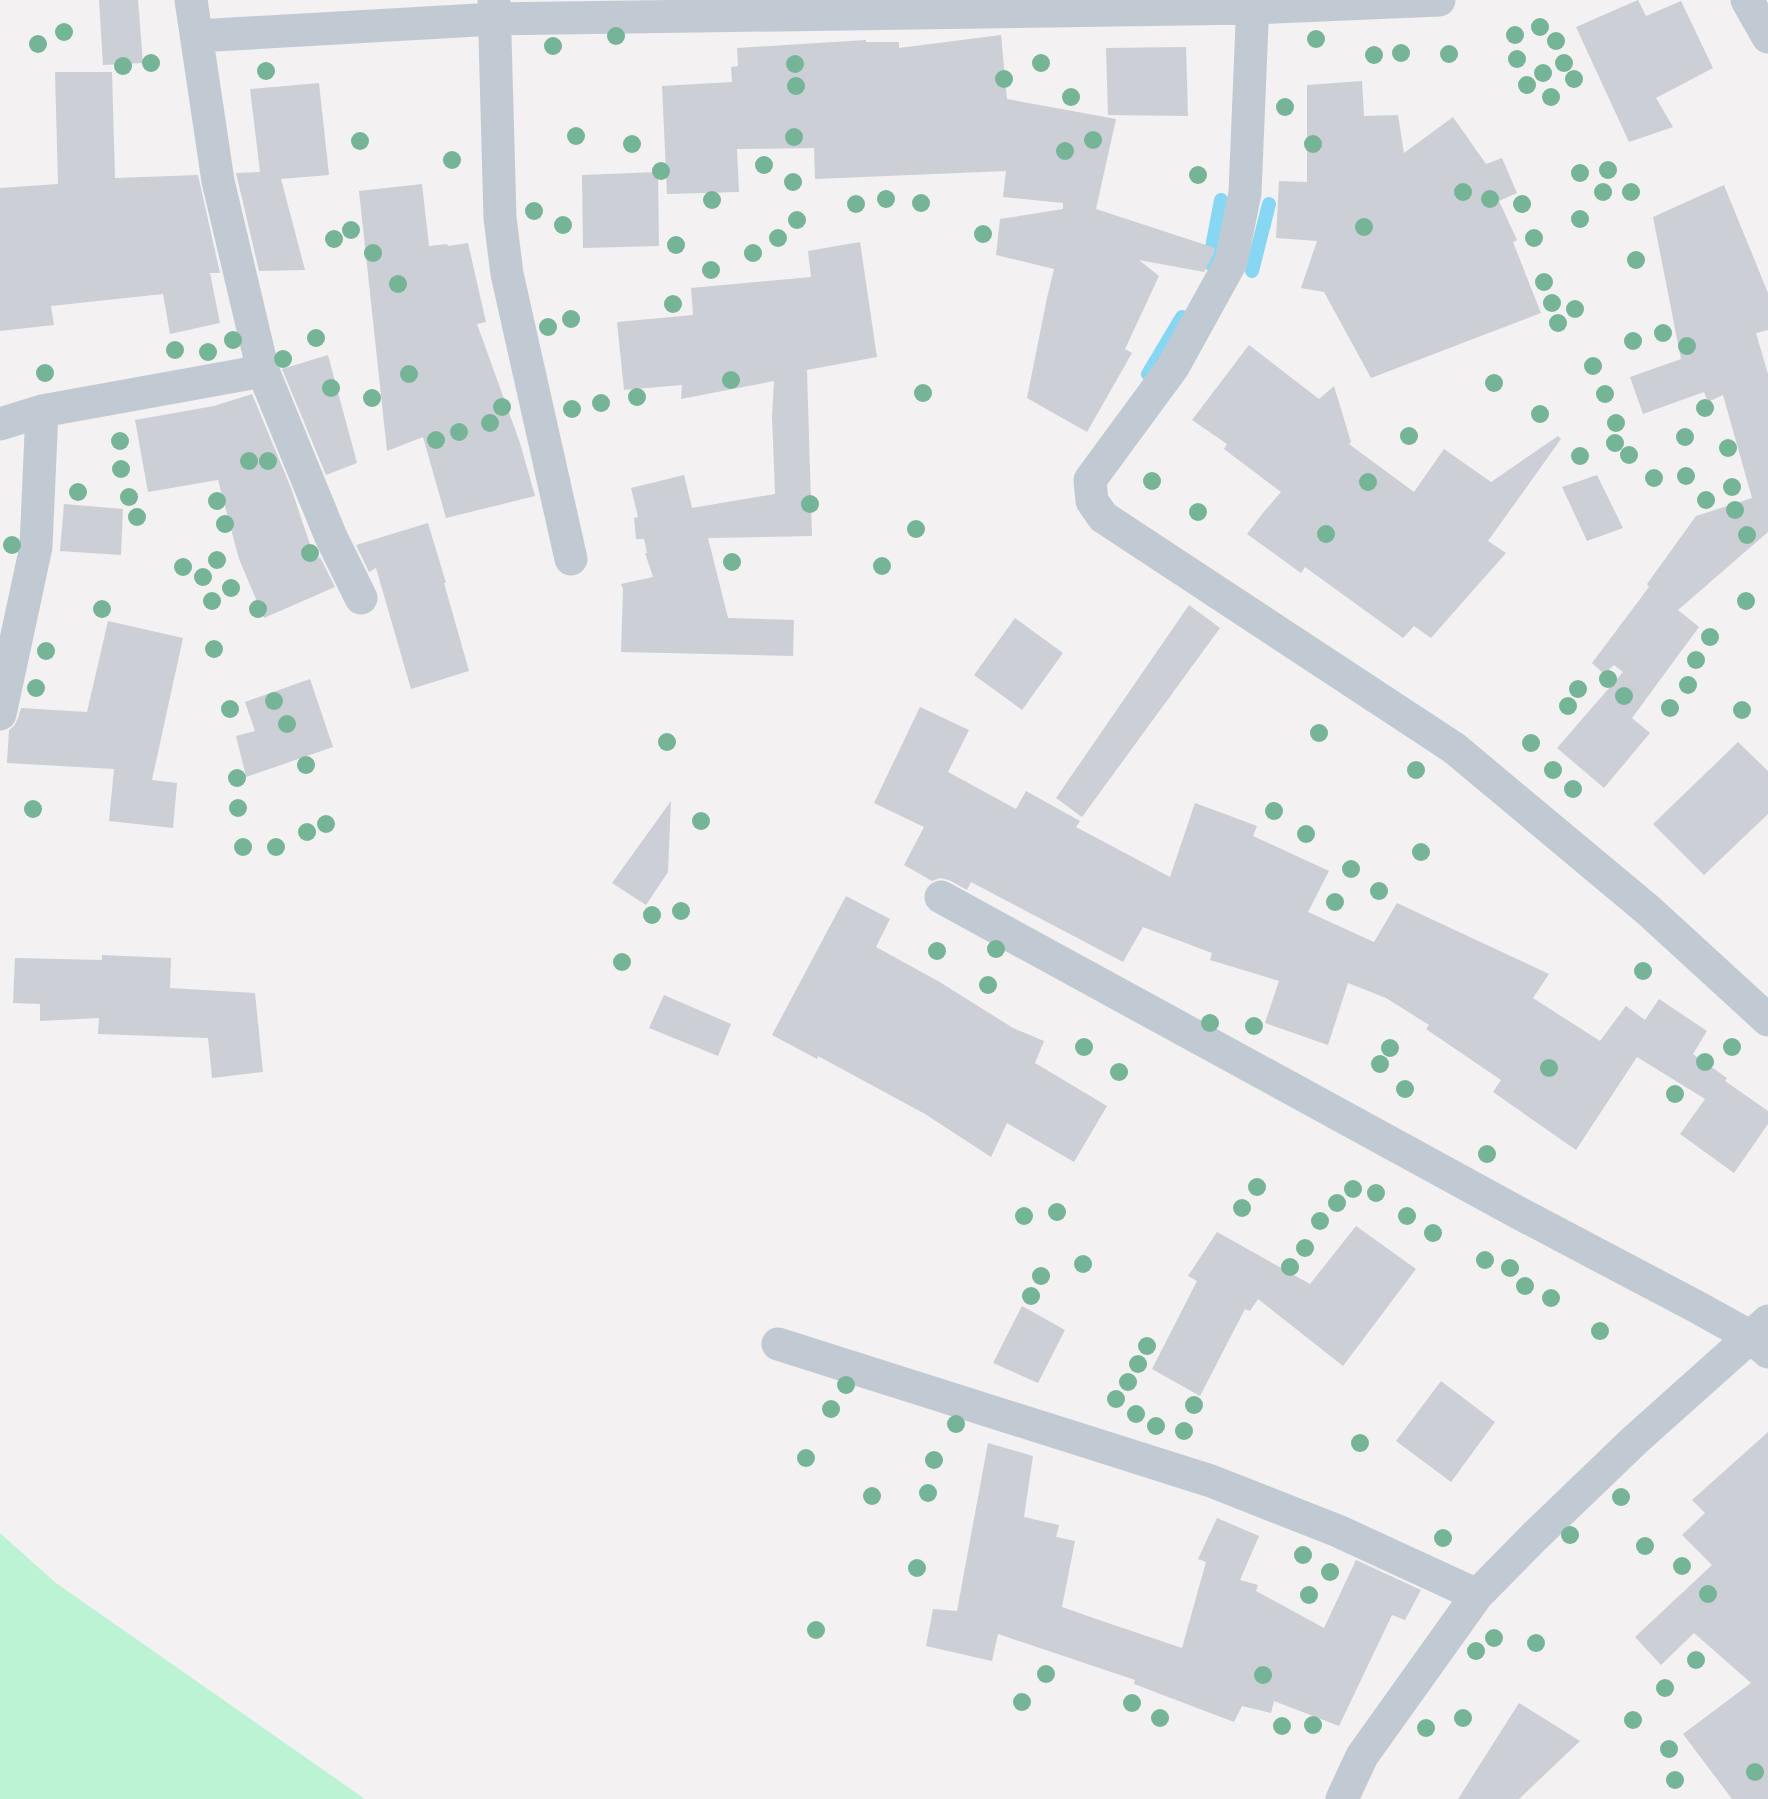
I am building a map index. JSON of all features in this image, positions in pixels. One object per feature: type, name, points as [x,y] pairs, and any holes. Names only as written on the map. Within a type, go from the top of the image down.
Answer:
[{"type":"street","points":[[191,0],[218,181],[263,371],[331,537],[361,598]]},
{"type":"street","points":[[196,36],[494,10],[1253,4],[1438,0]]},
{"type":"street","points":[[1747,0],[1768,37]]},
{"type":"street","points":[[1253,4],[1245,194],[1231,261],[1173,367],[1090,480],[1092,501],[1103,517],[1454,748],[1648,910],[1768,1020]]},
{"type":"street","points":[[494,10],[500,218],[507,274],[571,559]]},
{"type":"street","points":[[0,423],[42,411],[263,371]]},
{"type":"street","points":[[0,714],[36,547],[42,411]]},
{"type":"street","points":[[941,897],[1517,1212],[1762,1336],[1635,1440],[1477,1595],[1362,1756],[1342,1799]]},
{"type":"street","points":[[778,1344],[1211,1481],[1338,1531],[1477,1595]]},
{"type":"green space","points":[[0,1533],[56,1583],[365,1799],[0,1799]]},
{"type":"building","points":[[99,0],[138,0],[143,63],[103,65]]},
{"type":"building","points":[[1638,0],[1646,16],[1681,1],[1713,68],[1656,98],[1673,127],[1629,142],[1576,27]]},
{"type":"building","points":[[1001,35],[1007,99],[1116,119],[1096,209],[1215,248],[1204,272],[1139,260],[1159,276],[1125,349],[1132,353],[1087,432],[1027,398],[1054,269],[996,255],[1000,219],[1063,209],[1063,203],[1003,197],[1006,171],[815,179],[814,148],[737,149],[739,192],[667,194],[662,86],[732,82],[731,67],[738,66],[737,48],[866,40],[866,42],[899,42],[899,48]]},
{"type":"building","points":[[1186,47],[1188,116],[1108,115],[1106,48]]},
{"type":"building","points":[[55,72],[112,72],[115,178],[198,175],[220,273],[210,273],[220,323],[170,334],[163,294],[51,306],[54,325],[0,331],[0,188],[58,184]]},
{"type":"building","points":[[1362,81],[1364,116],[1398,115],[1404,153],[1453,117],[1486,164],[1502,158],[1517,193],[1499,201],[1517,240],[1513,242],[1541,313],[1371,378],[1324,292],[1301,288],[1317,241],[1276,238],[1279,181],[1307,182],[1307,85]]},
{"type":"building","points":[[319,83],[329,175],[281,179],[305,270],[259,271],[236,173],[260,172],[250,89]]},
{"type":"building","points":[[658,172],[659,246],[583,248],[582,175]]},
{"type":"building","points":[[422,184],[429,246],[468,243],[486,322],[477,324],[520,443],[535,496],[446,518],[423,437],[387,451],[359,191]]},
{"type":"building","points":[[1724,185],[1768,293],[1768,330],[1756,333],[1768,374],[1768,532],[1678,610],[1699,627],[1632,718],[1650,733],[1604,788],[1557,748],[1623,672],[1614,665],[1604,674],[1592,663],[1649,587],[1647,584],[1696,516],[1752,498],[1723,395],[1708,402],[1704,392],[1643,414],[1630,377],[1681,359],[1653,217]]},
{"type":"building","points":[[860,242],[877,357],[807,370],[812,536],[708,538],[728,618],[794,620],[793,656],[621,652],[623,589],[621,584],[653,577],[645,553],[647,553],[644,539],[636,539],[634,518],[638,517],[631,488],[684,475],[692,508],[775,494],[772,416],[774,381],[681,399],[682,385],[624,390],[617,322],[693,315],[691,288],[811,277],[808,251]]},
{"type":"building","points":[[1249,345],[1319,399],[1334,386],[1351,442],[1349,444],[1414,492],[1444,449],[1491,482],[1558,436],[1561,439],[1488,541],[1506,553],[1431,638],[1414,626],[1403,638],[1305,567],[1301,573],[1247,534],[1281,492],[1224,449],[1227,444],[1192,420]]},
{"type":"building","points":[[328,355],[357,463],[326,475],[282,369]]},
{"type":"building","points":[[252,394],[291,488],[315,559],[320,557],[335,587],[264,618],[239,559],[218,480],[148,492],[135,420],[214,406]]},
{"type":"building","points":[[1597,475],[1623,528],[1587,541],[1562,487]]},
{"type":"building","points":[[64,504],[123,509],[121,555],[60,551]]},
{"type":"building","points":[[428,523],[469,671],[411,689],[376,568],[369,572],[356,545]]},
{"type":"building","points":[[1189,605],[1220,628],[1082,817],[1056,798]]},
{"type":"building","points":[[1015,618],[1063,653],[1022,710],[974,675]]},
{"type":"building","points":[[108,621],[183,638],[152,780],[177,783],[173,828],[109,821],[114,769],[7,763],[9,730],[14,726],[21,708],[87,712]]},
{"type":"building","points":[[310,679],[333,747],[246,777],[236,736],[255,731],[245,702]]},
{"type":"building","points":[[920,707],[969,730],[948,772],[1016,809],[1026,791],[1080,821],[1076,827],[1170,877],[1195,803],[1257,826],[1253,836],[1329,871],[1308,912],[1374,942],[1397,903],[1549,974],[1533,998],[1600,1041],[1626,1006],[1645,1020],[1659,999],[1707,1031],[1693,1054],[1727,1078],[1725,1081],[1768,1111],[1768,1124],[1734,1173],[1680,1134],[1705,1099],[1637,1057],[1576,1150],[1493,1092],[1501,1080],[1426,1029],[1429,1025],[1386,998],[1348,983],[1328,1045],[1265,1023],[1279,981],[1210,960],[1212,953],[1143,927],[1123,962],[971,882],[967,890],[949,880],[940,878],[932,881],[904,865],[924,827],[874,803]]},
{"type":"building","points":[[1738,742],[1768,771],[1768,814],[1704,875],[1653,824]]},
{"type":"building","points":[[671,801],[668,872],[646,905],[612,883]]},
{"type":"building","points":[[846,896],[890,919],[876,947],[938,981],[1013,1028],[1044,1041],[1035,1063],[1107,1106],[1074,1162],[1007,1123],[991,1157],[925,1114],[818,1056],[817,1059],[772,1035]]},
{"type":"building","points":[[102,955],[171,958],[170,988],[255,993],[263,1072],[212,1078],[208,1038],[98,1034],[99,1018],[40,1021],[40,1004],[13,1003],[15,958],[102,960]]},
{"type":"building","points":[[664,995],[731,1024],[718,1056],[649,1028]]},
{"type":"building","points":[[1356,1226],[1416,1269],[1343,1366],[1258,1299],[1250,1311],[1245,1309],[1200,1396],[1152,1369],[1197,1281],[1188,1276],[1217,1232],[1310,1284]]},
{"type":"building","points":[[1022,1306],[1065,1330],[1038,1383],[993,1363]]},
{"type":"building","points":[[1441,1381],[1495,1422],[1451,1482],[1396,1441]]},
{"type":"building","points":[[1768,1432],[1768,1799],[1732,1799],[1683,1734],[1751,1683],[1694,1633],[1661,1665],[1635,1637],[1712,1565],[1682,1535],[1705,1513],[1692,1500]]},
{"type":"building","points":[[988,1443],[1033,1456],[1024,1517],[1059,1525],[1056,1537],[1075,1541],[1062,1607],[1102,1621],[1182,1648],[1206,1562],[1198,1559],[1217,1518],[1259,1536],[1240,1580],[1258,1585],[1256,1591],[1324,1628],[1356,1560],[1421,1590],[1405,1620],[1392,1615],[1339,1726],[1274,1701],[1271,1713],[1242,1706],[1234,1722],[1134,1684],[1135,1680],[998,1634],[992,1661],[926,1646],[933,1609],[957,1611]]},
{"type":"building","points":[[1519,1703],[1580,1741],[1519,1799],[1458,1799]]},
{"type":"waterway","points":[[1209,263],[1221,200]]},
{"type":"waterway","points":[[1252,271],[1269,204]]},
{"type":"waterway","points":[[1148,374],[1182,317]]}]
